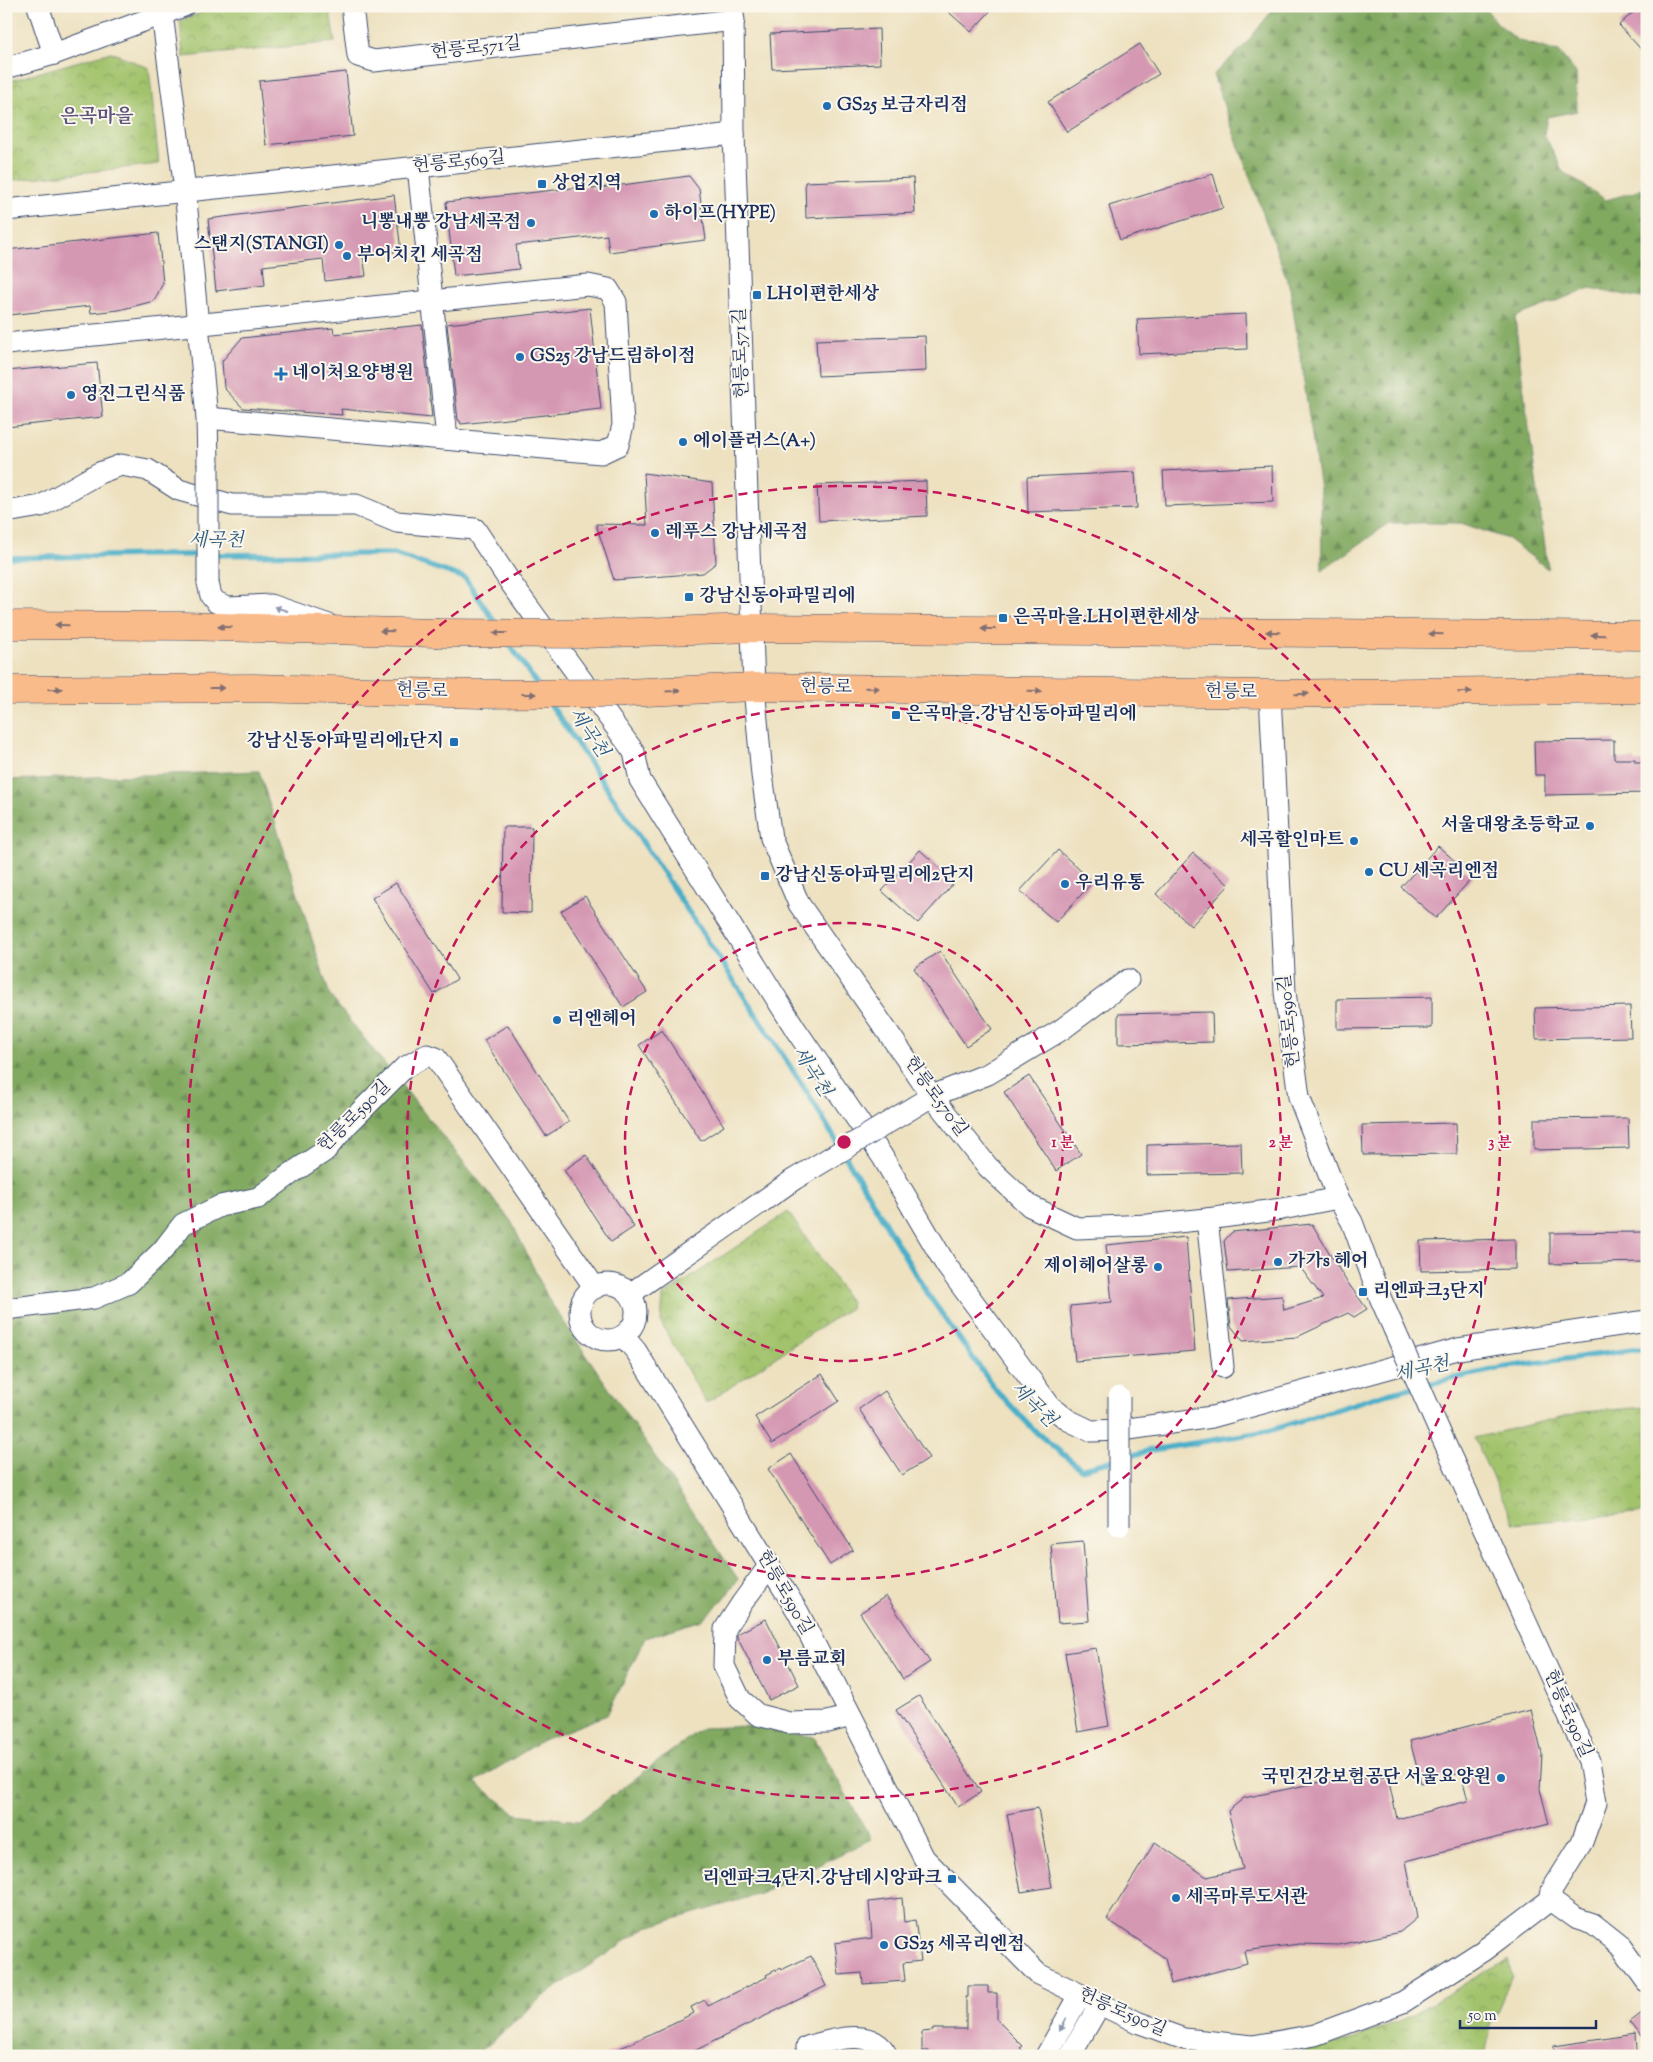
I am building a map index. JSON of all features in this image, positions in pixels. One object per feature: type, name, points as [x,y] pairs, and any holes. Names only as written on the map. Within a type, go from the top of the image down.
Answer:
[{"type":"main road","points":[[6,625],[583,634],[752,628],[1647,636]]},
{"type":"main road","name":"헌릉로","points":[[6,690],[253,688],[481,694],[624,693],[754,687],[1270,694],[1647,689]]},
{"type":"street","points":[[38,6],[54,54]]},
{"type":"street","points":[[6,68],[54,54],[163,11],[184,6]]},
{"type":"street","name":"헌릉로571길","points":[[352,6],[358,56],[374,61],[733,13],[734,134],[754,687]]},
{"type":"street","points":[[163,11],[208,418],[208,583],[211,596],[216,602],[228,607],[271,606],[344,630]]},
{"type":"street","name":"헌릉로569길","points":[[6,210],[734,134]]},
{"type":"street","points":[[418,167],[447,439]]},
{"type":"street","points":[[6,344],[588,285],[608,289],[616,302],[623,425],[618,445],[601,453],[208,418]]},
{"type":"street","points":[[6,512],[41,506],[99,473],[122,465],[148,470],[179,490],[232,505],[356,505],[397,522],[475,529],[510,582],[634,752],[640,780],[796,1030],[882,1156],[946,1265],[1050,1406],[1068,1420],[1091,1431],[1122,1430],[1212,1417],[1458,1349],[1647,1321]]},
{"type":"street","name":"헌릉로570길","points":[[754,687],[762,775],[771,838],[799,904],[932,1096],[988,1168],[1030,1206],[1077,1228],[1207,1220],[1282,1209],[1338,1198]]},
{"type":"street","name":"헌릉로590길","points":[[623,1336],[636,1351],[798,1612],[924,1858],[1038,1974],[1137,2022],[1184,2039],[1253,2046],[1315,2036],[1403,2002],[1484,1950],[1550,1900],[1552,1890],[1582,1842],[1596,1803],[1589,1761],[1379,1295],[1352,1222],[1338,1198],[1299,1097],[1285,992],[1270,694]]},
{"type":"street","points":[[630,1294],[793,1180],[932,1096],[988,1074],[1061,1030],[1128,980]]},
{"type":"street","name":"헌릉로590길","points":[[6,1309],[94,1298],[129,1283],[164,1250],[183,1224],[220,1206],[258,1198],[325,1151],[346,1125],[404,1068],[427,1055],[436,1058],[594,1288]]},
{"type":"street","points":[[1207,1220],[1223,1367]]},
{"type":"street","points":[[602,1285],[612,1285],[630,1294],[638,1313],[630,1330],[623,1336],[614,1339],[598,1338],[590,1334],[584,1326],[580,1312],[582,1302],[587,1294],[594,1288],[602,1285]]},
{"type":"street","points":[[1119,1397],[1119,1526]]},
{"type":"street","points":[[769,1566],[725,1629],[724,1666],[740,1699],[758,1715],[789,1723],[828,1722],[851,1716]]},
{"type":"street","points":[[1550,1900],[1575,1918],[1593,1924],[1622,1947],[1647,1982]]},
{"type":"street","points":[[1046,2056],[1080,1995]]},
{"type":"street","points":[[1070,2056],[1100,2004]]},
{"type":"street","points":[[808,2047],[844,2037],[861,2037],[883,2048],[888,2056]]},
{"type":"green space","points":[[218,6],[329,6],[335,42],[183,57],[180,21]]},
{"type":"green space","points":[[1276,6],[1484,6],[1494,20],[1517,40],[1559,52],[1576,73],[1577,111],[1547,117],[1544,134],[1563,172],[1606,200],[1638,191],[1647,184],[1647,299],[1590,288],[1515,317],[1548,569],[1508,539],[1461,523],[1389,523],[1322,571],[1321,496],[1290,288],[1213,75],[1243,47]]},
{"type":"green space","points":[[111,52],[149,68],[159,164],[6,181],[6,82]]},
{"type":"green space","points":[[259,771],[330,996],[511,1221],[549,1300],[738,1579],[724,1599],[702,1620],[645,1638],[607,1715],[543,1740],[475,1782],[516,1814],[579,1821],[702,1728],[755,1726],[814,1737],[871,1839],[760,1894],[647,1927],[542,1997],[476,2056],[6,2056],[6,780]]},
{"type":"green space","points":[[788,1212],[851,1303],[850,1308],[706,1403],[661,1323],[663,1296]]},
{"type":"green space","points":[[1647,1407],[1647,1512],[1514,1524],[1474,1438],[1582,1412]]},
{"type":"green space","points":[[1508,1959],[1512,1976],[1491,2026],[1485,2056],[1304,2056],[1304,2051],[1358,2038],[1410,2016]]},
{"type":"building","points":[[942,6],[995,6],[971,32]]},
{"type":"building","points":[[1638,8],[1647,17],[1647,56],[1619,25]]},
{"type":"building","points":[[879,29],[880,64],[772,69],[770,34]]},
{"type":"building","points":[[1140,44],[1159,74],[1067,132],[1048,102]]},
{"type":"building","points":[[346,72],[353,136],[266,145],[259,81]]},
{"type":"building","points":[[1213,174],[1223,208],[1120,240],[1109,206]]},
{"type":"building","points":[[689,176],[699,189],[706,240],[609,252],[607,235],[516,245],[519,269],[454,276],[446,202],[591,186],[592,189]]},
{"type":"building","points":[[913,178],[915,213],[806,218],[805,182]]},
{"type":"building","points":[[394,195],[401,251],[363,255],[366,276],[325,281],[323,259],[263,266],[265,285],[216,291],[208,219]]},
{"type":"building","points":[[158,233],[163,283],[154,301],[119,310],[91,313],[90,306],[9,315],[8,309],[6,309],[6,250]]},
{"type":"building","points":[[590,308],[601,409],[461,424],[458,420],[447,324]]},
{"type":"building","points":[[1246,314],[1247,349],[1139,354],[1137,319]]},
{"type":"building","points":[[422,325],[432,418],[341,409],[342,415],[243,408],[224,388],[222,361],[242,338],[333,328],[334,334]]},
{"type":"building","points":[[925,336],[926,371],[818,376],[816,340]]},
{"type":"building","points":[[97,363],[103,417],[6,427],[6,371]]},
{"type":"building","points":[[1272,466],[1273,502],[1165,506],[1163,471]]},
{"type":"building","points":[[1135,472],[1137,508],[1028,512],[1027,477]]},
{"type":"building","points":[[644,473],[712,483],[716,563],[703,573],[614,580],[596,524],[647,525]]},
{"type":"building","points":[[926,481],[927,516],[819,521],[817,485]]},
{"type":"building","points":[[1614,740],[1614,759],[1635,759],[1635,762],[1647,762],[1647,793],[1545,795],[1545,775],[1535,775],[1534,741]]},
{"type":"building","points":[[503,827],[532,827],[531,913],[502,912]]},
{"type":"building","points":[[1438,846],[1473,877],[1436,918],[1401,887]]},
{"type":"building","points":[[920,850],[955,882],[918,923],[882,891]]},
{"type":"building","points":[[1058,850],[1093,882],[1056,922],[1020,891]]},
{"type":"building","points":[[1193,853],[1229,885],[1191,926],[1156,894]]},
{"type":"building","points":[[396,883],[457,979],[434,994],[372,898]]},
{"type":"building","points":[[585,896],[647,992],[623,1007],[561,911]]},
{"type":"building","points":[[940,951],[992,1029],[966,1046],[914,968]]},
{"type":"building","points":[[1432,997],[1432,1028],[1337,1029],[1337,999]]},
{"type":"building","points":[[1630,1006],[1631,1037],[1536,1039],[1535,1008]]},
{"type":"building","points":[[1212,1012],[1213,1042],[1118,1044],[1118,1014]]},
{"type":"building","points":[[508,1025],[569,1122],[546,1136],[484,1040]]},
{"type":"building","points":[[662,1030],[724,1126],[701,1141],[639,1045]]},
{"type":"building","points":[[1029,1076],[1081,1154],[1056,1171],[1004,1092]]},
{"type":"building","points":[[1628,1118],[1629,1148],[1534,1150],[1534,1119]]},
{"type":"building","points":[[1456,1123],[1457,1154],[1363,1155],[1362,1125]]},
{"type":"building","points":[[1241,1143],[1242,1173],[1147,1175],[1147,1145]]},
{"type":"building","points":[[586,1155],[634,1227],[611,1242],[564,1170]]},
{"type":"building","points":[[1312,1224],[1345,1279],[1367,1309],[1354,1317],[1348,1313],[1297,1337],[1243,1341],[1231,1326],[1228,1300],[1282,1296],[1284,1310],[1323,1298],[1300,1267],[1228,1272],[1224,1241],[1232,1232]]},
{"type":"building","points":[[1644,1232],[1645,1262],[1550,1264],[1550,1233]]},
{"type":"building","points":[[1186,1237],[1195,1351],[1075,1361],[1070,1306],[1112,1302],[1106,1245]]},
{"type":"building","points":[[1515,1239],[1515,1269],[1421,1271],[1420,1241]]},
{"type":"building","points":[[822,1374],[839,1401],[772,1444],[755,1417]]},
{"type":"building","points":[[885,1391],[929,1458],[902,1475],[859,1409]]},
{"type":"building","points":[[791,1454],[853,1550],[830,1565],[768,1469]]},
{"type":"building","points":[[1083,1541],[1089,1621],[1058,1623],[1051,1544]]},
{"type":"building","points":[[886,1596],[930,1662],[903,1679],[860,1613]]},
{"type":"building","name":"부름교회","points":[[766,1619],[799,1685],[769,1700],[737,1637],[737,1634]]},
{"type":"building","points":[[1096,1648],[1109,1726],[1078,1732],[1065,1653]]},
{"type":"building","points":[[919,1696],[981,1792],[958,1807],[896,1710]]},
{"type":"building","points":[[1531,1710],[1542,1754],[1540,1789],[1549,1824],[1406,1861],[1417,1918],[1400,1932],[1339,1945],[1299,1944],[1244,1951],[1247,1963],[1171,1984],[1165,1958],[1107,1919],[1155,1842],[1207,1877],[1243,1869],[1228,1811],[1244,1798],[1326,1781],[1388,1777],[1397,1819],[1468,1801],[1461,1773],[1421,1783],[1410,1741]]},
{"type":"building","points":[[1038,1808],[1052,1887],[1021,1892],[1007,1814]]},
{"type":"building","points":[[902,1898],[904,1922],[915,1920],[921,1961],[903,1963],[905,1981],[863,1984],[862,1973],[839,1975],[835,1943],[872,1938],[869,1902]]},
{"type":"building","points":[[811,1956],[826,1986],[684,2056],[604,2056],[694,2013],[691,2007],[705,2000],[708,2006],[767,1977],[766,1975],[780,1968],[781,1970]]},
{"type":"building","points":[[968,1986],[988,1986],[988,1993],[997,1993],[997,2020],[1023,2046],[1020,2048],[1028,2056],[929,2056],[929,2051],[922,2051],[922,2032],[933,2031],[933,2029],[966,2029]]},
{"type":"building","points":[[1647,2009],[1647,2043],[1630,2022]]},
{"type":"building","points":[[1636,2034],[1637,2051],[1631,2056],[1554,2056],[1554,2046]]},
{"type":"waterway","name":"세곡천","points":[[6,558],[148,555],[394,554],[465,578],[496,624]]},
{"type":"waterway","name":"세곡천","points":[[508,642],[538,686]]},
{"type":"waterway","name":"세곡천","points":[[549,702],[809,1095],[839,1146]]},
{"type":"waterway","name":"세곡천","points":[[844,1154],[925,1290],[995,1389],[1037,1433],[1081,1469],[1152,1450],[1268,1431],[1388,1393],[1414,1387]]},
{"type":"waterway","name":"세곡천","points":[[1423,1385],[1507,1367],[1647,1348]]},
{"type":"place","name":"GS25 보금자리점","points":[[827,106]]},
{"type":"place","name":"상업지역","points":[[542,184]]},
{"type":"place","name":"하이프(HYPE)","points":[[654,214]]},
{"type":"place","name":"니뽕내뽕 강남세곡점","points":[[531,223]]},
{"type":"place","name":"스탠지(STANGI)","points":[[339,245]]},
{"type":"place","name":"부어치킨 세곡점","points":[[347,256]]},
{"type":"place","name":"LH이편한세상","points":[[757,295]]},
{"type":"place","name":"GS25 강남드림하이점","points":[[520,357]]},
{"type":"place","name":"네이처요양병원","points":[[281,374]]},
{"type":"place","name":"영진그린식품","points":[[71,395]]},
{"type":"place","name":"에이플러스(A+)","points":[[683,442]]},
{"type":"place","name":"레푸스 강남세곡점","points":[[655,533]]},
{"type":"place","name":"강남신동아파밀리에","points":[[689,597]]},
{"type":"place","name":"은곡마을.LH이편한세상","points":[[1003,618]]},
{"type":"place","name":"은곡마을.강남신동아파밀리에","points":[[896,715]]},
{"type":"place","name":"강남신동아파밀리에1단지","points":[[454,742]]},
{"type":"place","name":"서울대왕초등학교","points":[[1590,826]]},
{"type":"place","name":"세곡할인마트","points":[[1354,841]]},
{"type":"place","name":"CU 세곡리엔점","points":[[1369,872]]},
{"type":"place","name":"강남신동아파밀리에2단지","points":[[765,876]]},
{"type":"place","name":"우리유통","points":[[1065,884]]},
{"type":"place","name":"리엔헤어","points":[[557,1020]]},
{"type":"place","name":"가가s 헤어","points":[[1278,1262]]},
{"type":"place","name":"제이헤어살롱","points":[[1158,1267]]},
{"type":"place","name":"리엔파크3단지","points":[[1363,1292]]},
{"type":"place","name":"부름교회","points":[[767,1660]]},
{"type":"place","name":"국민건강보험공단 서울요양원","points":[[1501,1778]]},
{"type":"place","name":"리엔파크4단지.강남데시앙파크","points":[[952,1879]]},
{"type":"place","name":"세곡마루도서관","points":[[1176,1898]]},
{"type":"place","name":"GS25 세곡리엔점","points":[[884,1945]]},
{"type":"district","name":"은곡마을","points":[[97,117]]}]
